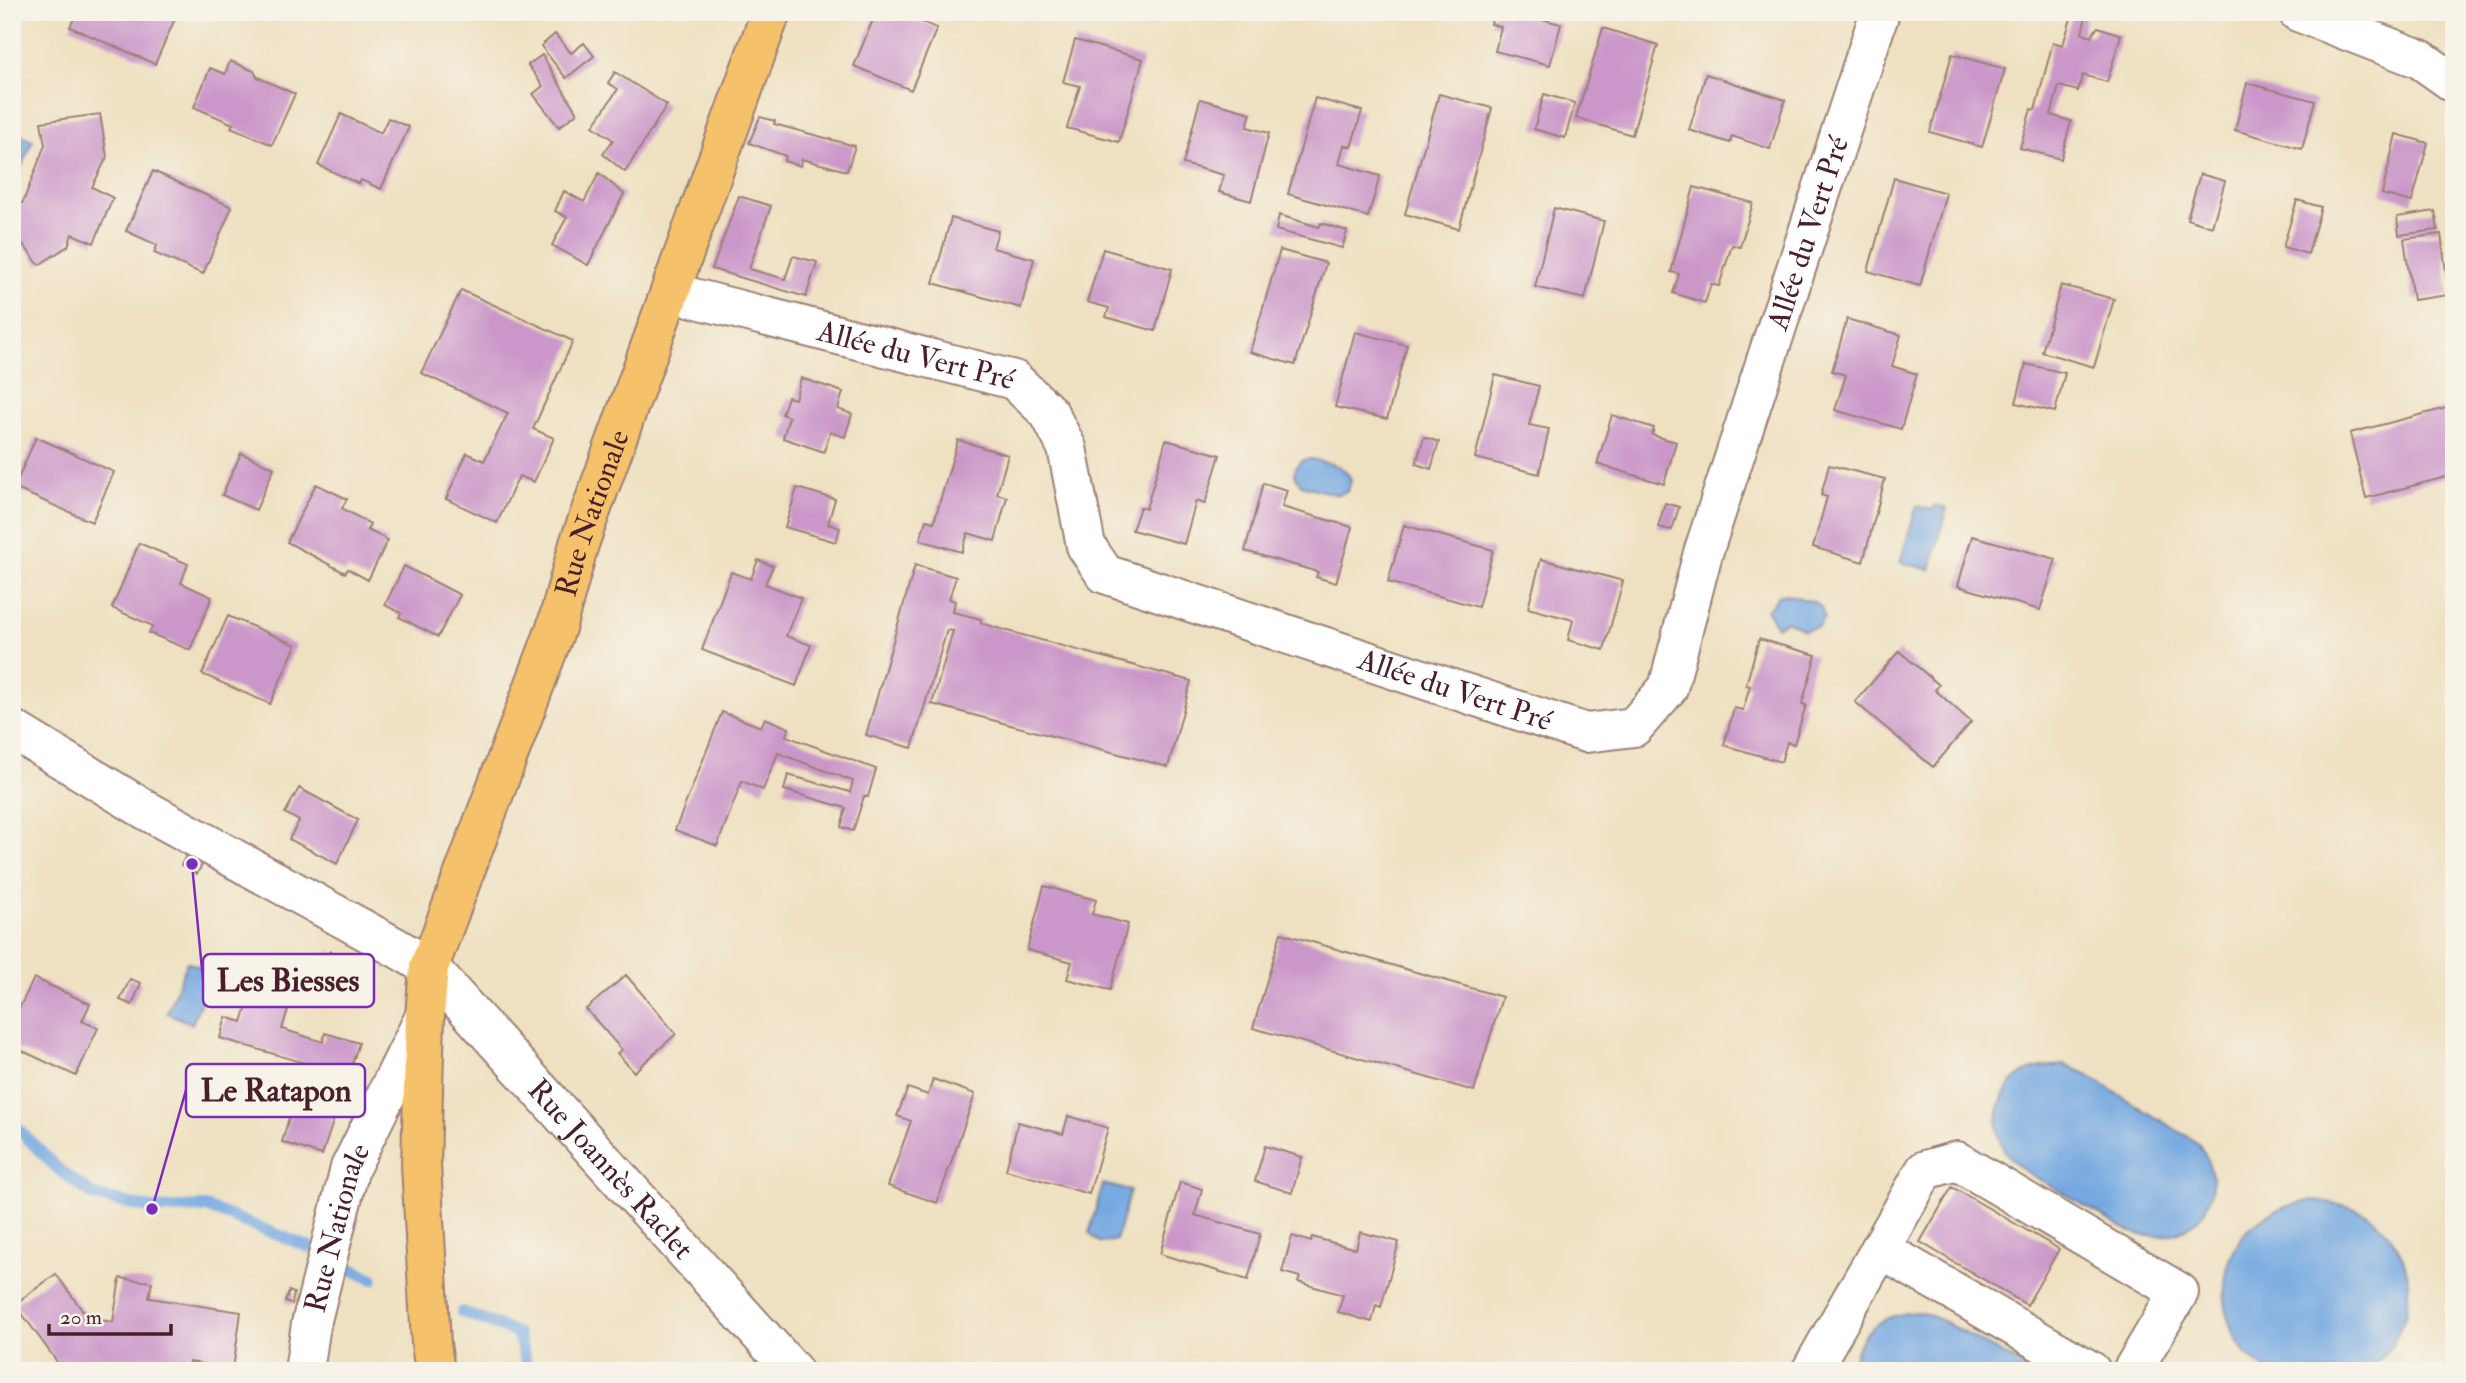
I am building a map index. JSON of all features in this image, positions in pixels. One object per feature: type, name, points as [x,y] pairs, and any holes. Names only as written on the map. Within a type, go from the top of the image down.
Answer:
[{"type":"main road","name":"Rue Nationale","points":[[435,1371],[430,1343],[421,1166],[429,967],[556,628],[579,544],[771,12]]},
{"type":"street","name":"Allée du Vert Pré","points":[[670,292],[1014,380],[1049,413],[1067,448],[1086,546],[1105,574],[1586,733],[1634,727],[1668,688],[1703,553],[1880,12]]},
{"type":"street","points":[[2298,12],[2420,60],[2454,83]]},
{"type":"street","name":"Rue Joannès Raclet","points":[[12,729],[144,808],[429,967],[793,1371]]},
{"type":"street","name":"Rue Nationale","points":[[304,1371],[311,1324],[350,1168],[425,1016]]},
{"type":"street","points":[[1811,1371],[1925,1170],[1957,1161],[2179,1292],[2132,1371]]},
{"type":"street","points":[[1880,1249],[2091,1371]]},
{"type":"water","points":[[12,132],[33,140],[12,189]]},
{"type":"water","points":[[1311,459],[1335,465],[1345,471],[1351,481],[1348,490],[1339,495],[1301,485],[1295,476],[1297,466],[1301,461]]},
{"type":"water","points":[[1935,505],[1947,509],[1930,570],[1900,562],[1917,506],[1933,510]]},
{"type":"water","points":[[1786,594],[1814,602],[1821,607],[1824,618],[1818,627],[1804,630],[1786,621],[1777,627],[1766,609],[1778,596]]},
{"type":"water","points":[[187,962],[213,972],[192,1024],[167,1013]]},
{"type":"water","points":[[2064,1065],[2082,1072],[2199,1144],[2209,1166],[2212,1181],[2210,1197],[2196,1221],[2172,1234],[2143,1235],[2128,1231],[2025,1171],[2008,1155],[2001,1143],[1997,1123],[2005,1093],[2018,1077],[2026,1072],[2040,1067]]},
{"type":"water","points":[[1103,1184],[1130,1191],[1116,1240],[1103,1243],[1089,1233]]},
{"type":"water","points":[[2313,1200],[2346,1206],[2368,1215],[2391,1237],[2402,1256],[2408,1297],[2404,1318],[2396,1337],[2367,1371],[2297,1372],[2265,1369],[2249,1356],[2237,1339],[2229,1320],[2225,1299],[2226,1278],[2231,1257],[2240,1239],[2254,1224],[2275,1211]]},
{"type":"water","points":[[1919,1312],[1937,1318],[2033,1371],[1853,1371],[1858,1345],[1872,1327],[1894,1316]]},
{"type":"building","points":[[77,12],[178,12],[155,64],[70,27]]},
{"type":"building","points":[[876,12],[897,12],[937,28],[911,90],[854,66]]},
{"type":"building","points":[[1494,12],[1543,12],[1541,19],[1561,24],[1550,65],[1495,51],[1501,27],[1491,24]]},
{"type":"building","points":[[2073,12],[2087,12],[2082,33],[2091,36],[2098,27],[2121,35],[2107,82],[2083,75],[2078,91],[2059,86],[2051,115],[2071,121],[2061,159],[2020,148],[2031,109],[2035,110],[2053,42],[2063,45]]},
{"type":"building","points":[[1603,28],[1658,45],[1632,135],[1576,118]]},
{"type":"building","points":[[555,34],[571,53],[584,43],[594,56],[566,78],[541,46]]},
{"type":"building","points":[[1075,40],[1143,59],[1119,142],[1067,128],[1080,86],[1063,82]]},
{"type":"building","points":[[1952,54],[2005,69],[1982,147],[1930,132]]},
{"type":"building","points":[[542,55],[577,113],[559,127],[533,94],[543,86],[528,65]]},
{"type":"building","points":[[230,61],[295,94],[272,145],[194,107],[210,68],[225,74]]},
{"type":"building","points":[[615,72],[667,105],[625,172],[603,154],[613,140],[593,126],[618,89],[608,83]]},
{"type":"building","points":[[1706,74],[1785,100],[1770,149],[1732,136],[1730,143],[1689,130]]},
{"type":"building","points":[[2247,83],[2315,101],[2302,149],[2235,130]]},
{"type":"building","points":[[1439,94],[1492,108],[1459,229],[1405,214]]},
{"type":"building","points":[[1544,94],[1575,103],[1565,138],[1534,129]]},
{"type":"building","points":[[1315,98],[1362,111],[1351,147],[1344,145],[1339,164],[1380,176],[1368,217],[1288,194]]},
{"type":"building","points":[[1200,99],[1251,113],[1247,127],[1269,133],[1251,201],[1219,192],[1224,175],[1183,164]]},
{"type":"building","points":[[100,114],[107,157],[92,187],[113,198],[94,243],[72,234],[68,246],[39,265],[12,230],[12,210],[23,202],[45,145],[41,122]]},
{"type":"building","points":[[341,114],[381,133],[388,118],[409,127],[381,189],[361,180],[359,184],[318,165]]},
{"type":"building","points":[[760,117],[775,121],[774,124],[855,146],[847,171],[802,159],[801,166],[784,161],[786,156],[749,143]]},
{"type":"building","points":[[2396,134],[2428,143],[2412,202],[2382,194]]},
{"type":"building","points":[[153,171],[232,207],[203,274],[154,253],[157,245],[126,231]]},
{"type":"building","points":[[599,173],[624,194],[588,265],[552,245],[567,217],[555,211],[564,191],[584,202]]},
{"type":"building","points":[[2200,174],[2225,181],[2212,227],[2187,219]]},
{"type":"building","points":[[1894,178],[1946,193],[1920,286],[1868,271]]},
{"type":"building","points":[[1694,187],[1753,203],[1740,247],[1732,245],[1719,286],[1711,284],[1705,303],[1673,293],[1679,274],[1671,272]]},
{"type":"building","points":[[739,196],[771,206],[749,269],[785,279],[793,256],[817,262],[806,297],[712,269]]},
{"type":"building","points":[[2297,200],[2321,207],[2308,254],[2283,247]]},
{"type":"building","points":[[1554,208],[1604,221],[1585,299],[1535,287]]},
{"type":"building","points":[[2435,211],[2438,230],[2399,235],[2397,217]]},
{"type":"building","points":[[1279,215],[1319,227],[1321,223],[1347,231],[1342,248],[1276,230]]},
{"type":"building","points":[[951,218],[998,231],[993,248],[1034,259],[1021,308],[933,283]]},
{"type":"building","points":[[2441,234],[2449,295],[2413,300],[2404,239]]},
{"type":"building","points":[[1103,249],[1172,269],[1155,331],[1106,317],[1109,308],[1087,302]]},
{"type":"building","points":[[1280,250],[1326,263],[1295,365],[1250,352]]},
{"type":"building","points":[[2061,285],[2114,299],[2094,367],[2042,352]]},
{"type":"building","points":[[461,290],[573,341],[533,429],[554,438],[534,482],[519,476],[497,523],[446,499],[467,453],[484,461],[508,413],[421,373]]},
{"type":"building","points":[[1847,319],[1901,335],[1892,366],[1917,374],[1901,429],[1835,410],[1846,375],[1832,371]]},
{"type":"building","points":[[1355,332],[1407,345],[1387,419],[1335,407]]},
{"type":"building","points":[[2026,364],[2065,373],[2055,412],[2016,403]]},
{"type":"building","points":[[1495,375],[1539,386],[1529,425],[1549,429],[1539,474],[1475,458]]},
{"type":"building","points":[[801,378],[843,392],[838,409],[852,414],[845,437],[830,432],[824,452],[783,438],[789,417],[782,414],[788,397],[795,399]]},
{"type":"building","points":[[2454,406],[2454,475],[2366,498],[2350,433]]},
{"type":"building","points":[[1612,415],[1654,428],[1652,435],[1676,442],[1664,484],[1597,464]]},
{"type":"building","points":[[36,437],[114,472],[92,522],[14,488]]},
{"type":"building","points":[[1424,437],[1439,442],[1431,469],[1416,464]]},
{"type":"building","points":[[958,440],[1008,455],[997,494],[1007,497],[995,541],[968,533],[962,552],[920,540],[926,520],[934,522]]},
{"type":"building","points":[[1166,440],[1220,455],[1205,504],[1196,501],[1184,544],[1132,530],[1140,507],[1146,509]]},
{"type":"building","points":[[241,453],[274,468],[256,510],[222,495]]},
{"type":"building","points":[[1829,465],[1885,479],[1863,562],[1813,547],[1827,497],[1821,495]]},
{"type":"building","points":[[1263,483],[1287,490],[1282,507],[1352,527],[1336,583],[1316,577],[1318,572],[1245,551]]},
{"type":"building","points":[[316,484],[347,499],[342,508],[370,524],[367,530],[388,540],[368,580],[348,569],[345,573],[287,542]]},
{"type":"building","points":[[797,488],[835,499],[828,524],[840,528],[836,542],[785,527]]},
{"type":"building","points":[[1665,503],[1679,507],[1672,530],[1658,527]]},
{"type":"building","points":[[1404,525],[1493,550],[1478,607],[1388,582]]},
{"type":"building","points":[[1972,536],[2056,559],[2040,610],[1958,586]]},
{"type":"building","points":[[139,543],[188,564],[181,583],[212,597],[190,650],[149,633],[153,626],[112,608]]},
{"type":"building","points":[[1541,559],[1623,581],[1604,650],[1568,640],[1573,620],[1528,608]]},
{"type":"building","points":[[758,560],[773,566],[765,584],[801,598],[786,636],[811,645],[796,686],[702,650],[731,572],[751,579]]},
{"type":"building","points":[[915,565],[956,577],[949,599],[955,601],[953,612],[981,619],[981,623],[1001,629],[1191,681],[1168,767],[932,704],[953,631],[947,630],[912,748],[866,735]]},
{"type":"building","points":[[404,566],[460,595],[438,637],[399,617],[401,613],[385,605]]},
{"type":"building","points":[[228,616],[296,645],[270,704],[202,674]]},
{"type":"building","points":[[1759,639],[1816,655],[1802,704],[1806,705],[1794,744],[1787,742],[1781,762],[1724,745],[1734,708],[1743,710],[1750,686],[1746,685]]},
{"type":"building","points":[[1899,651],[1939,685],[1935,690],[1971,722],[1933,767],[1855,702]]},
{"type":"building","points":[[722,712],[761,727],[765,718],[789,728],[786,736],[876,769],[868,797],[864,796],[853,831],[841,827],[846,808],[784,790],[788,775],[850,792],[853,781],[778,753],[763,790],[742,781],[717,846],[675,830]]},
{"type":"building","points":[[299,788],[358,820],[337,864],[289,839],[299,821],[285,813]]},
{"type":"building","points":[[187,854],[203,863],[197,874],[181,865]]},
{"type":"building","points":[[1044,886],[1096,900],[1092,914],[1128,924],[1110,990],[1067,979],[1072,962],[1027,950]]},
{"type":"building","points":[[1281,933],[1502,997],[1474,1091],[1253,1028]]},
{"type":"building","points":[[330,951],[360,970],[338,1005],[309,987]]},
{"type":"building","points":[[626,975],[676,1034],[634,1072],[617,1053],[622,1050],[586,1009]]},
{"type":"building","points":[[34,978],[90,1004],[82,1021],[98,1028],[76,1076],[12,1046],[12,1023]]},
{"type":"building","points":[[130,979],[141,983],[132,1005],[120,1000]]},
{"type":"building","points":[[254,984],[292,997],[282,1029],[323,1042],[325,1033],[359,1043],[322,1155],[282,1142],[290,1114],[295,1115],[311,1065],[220,1038],[226,1017],[242,1022]]},
{"type":"building","points":[[933,1079],[975,1094],[937,1203],[888,1186],[911,1121],[897,1116],[908,1088],[928,1095]]},
{"type":"building","points":[[1068,1116],[1108,1128],[1089,1194],[1006,1170],[1018,1122],[1063,1134]]},
{"type":"building","points":[[1265,1146],[1302,1157],[1292,1193],[1255,1181]]},
{"type":"building","points":[[1180,1182],[1202,1189],[1195,1215],[1260,1234],[1248,1280],[1160,1254]]},
{"type":"building","points":[[1952,1187],[2059,1249],[2027,1305],[1920,1242]]},
{"type":"building","points":[[1360,1232],[1399,1242],[1381,1307],[1376,1305],[1372,1322],[1338,1312],[1343,1295],[1298,1282],[1300,1277],[1282,1272],[1292,1236],[1311,1242],[1312,1237],[1356,1249]]},
{"type":"building","points":[[56,1274],[88,1318],[113,1322],[120,1278],[152,1282],[149,1298],[241,1312],[233,1369],[189,1362],[187,1371],[108,1371],[58,1363],[15,1304]]},
{"type":"building","points":[[289,1291],[294,1293],[292,1304],[285,1302]]},
{"type":"waterway","points":[[12,1123],[60,1171],[95,1196],[152,1209],[206,1207],[309,1247]]},
{"type":"waterway","points":[[340,1264],[373,1279]]},
{"type":"waterway","points":[[462,1312],[517,1333],[529,1371]]},
{"type":"place","name":"Les Biesses","points":[[192,864]]},
{"type":"place","name":"Le Ratapon","points":[[152,1209]]}]
